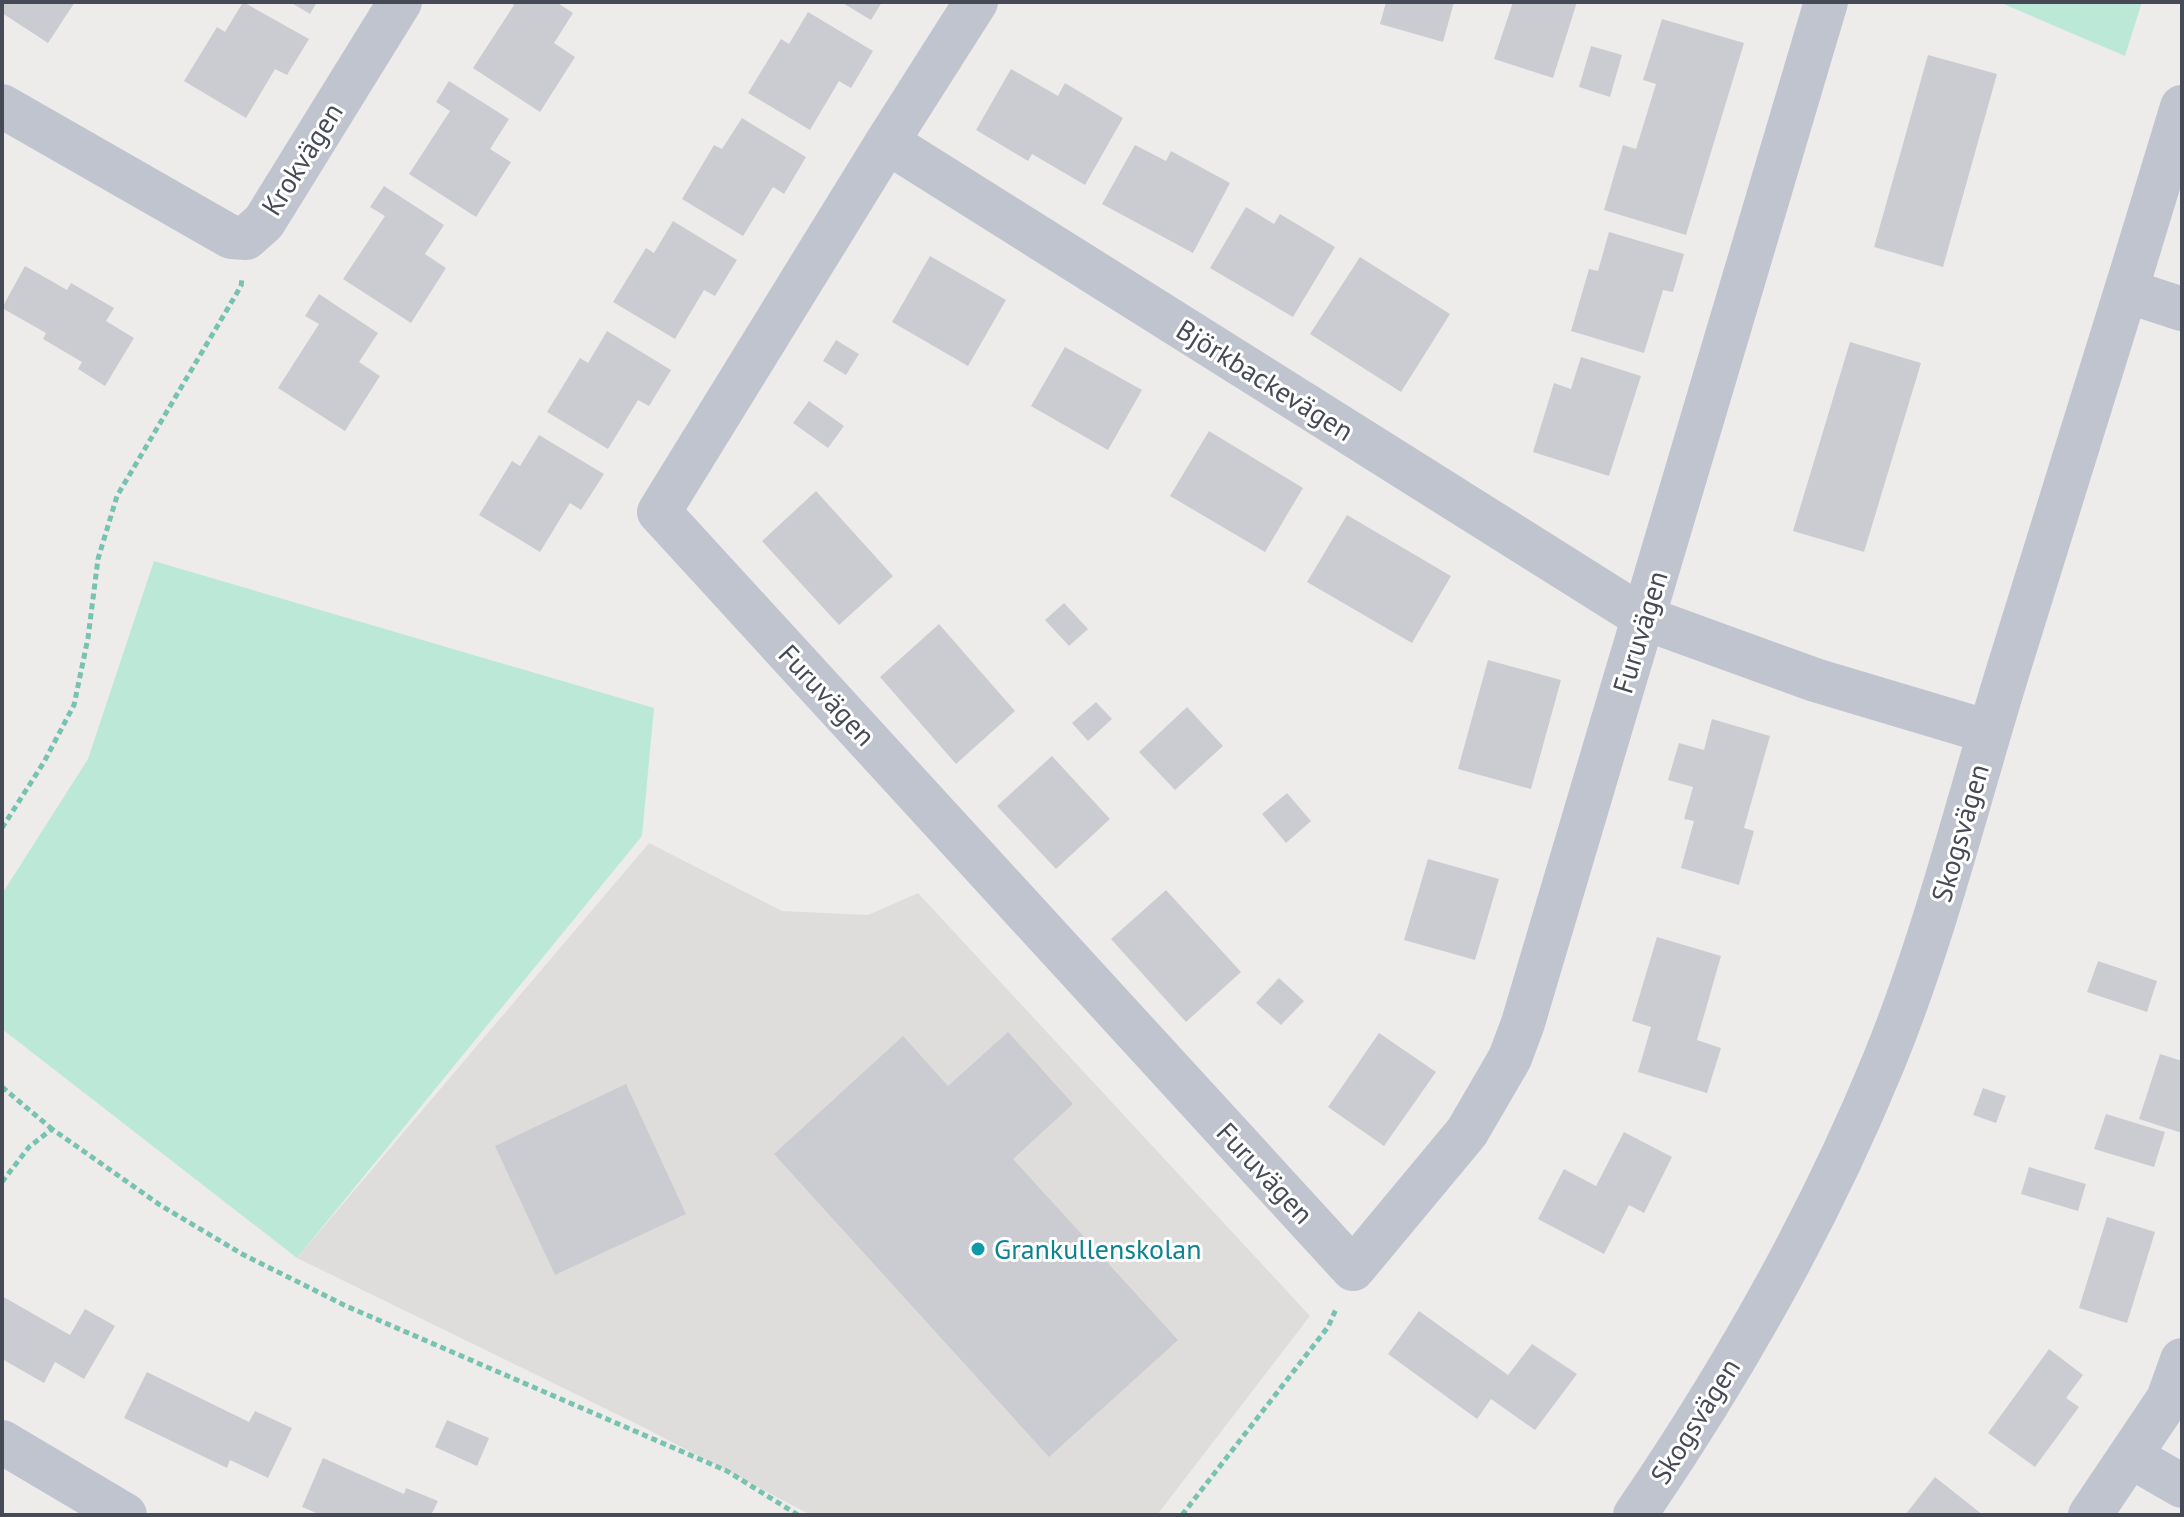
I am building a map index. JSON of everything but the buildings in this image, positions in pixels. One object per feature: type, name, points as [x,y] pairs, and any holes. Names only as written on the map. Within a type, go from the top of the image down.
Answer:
[{"type":"street","name":"Krokvägen","points":[[2,106],[231,237],[246,238],[264,222],[400,2]]},
{"type":"street","name":"Furuvägen","points":[[976,2],[659,512],[1353,1269],[1467,1132],[1510,1058],[1523,1023],[1826,2]]},
{"type":"street","name":"Skogsvägen","points":[[1635,1515],[1680,1450],[1774,1291],[1878,1075],[1939,909],[1989,732],[2182,107]]},
{"type":"street","name":"Björkbackevägen","points":[[887,142],[1644,618],[1815,680],[1989,732]]},
{"type":"street","points":[[2127,291],[2182,309]]},
{"type":"street","points":[[2090,1515],[2168,1399],[2182,1360]]},
{"type":"street","points":[[2,1442],[125,1515]]},
{"type":"street","points":[[2130,1456],[2182,1486]]},
{"type":"path","points":[[2,828],[44,762],[74,705],[88,638],[98,559],[117,496],[241,286],[246,238]]},
{"type":"path","points":[[2,1087],[52,1129],[160,1205],[242,1254],[346,1306],[727,1471],[798,1515]]},
{"type":"path","points":[[2,1182],[29,1147],[52,1129]]},
{"type":"path","points":[[1182,1515],[1328,1327],[1353,1269]]},
{"type":"shaded area","points":[[649,843],[782,911],[868,915],[918,893],[1310,1316],[1157,1515],[811,1515],[645,1428],[297,1258]]},
{"type":"green space","points":[[1999,2],[2142,2],[2125,56]]},
{"type":"green space","points":[[154,561],[654,708],[642,836],[297,1258],[2,1029],[2,894],[88,759]]},
{"type":"place","name":"Grankullenskolan","points":[[978,1249]]}]
